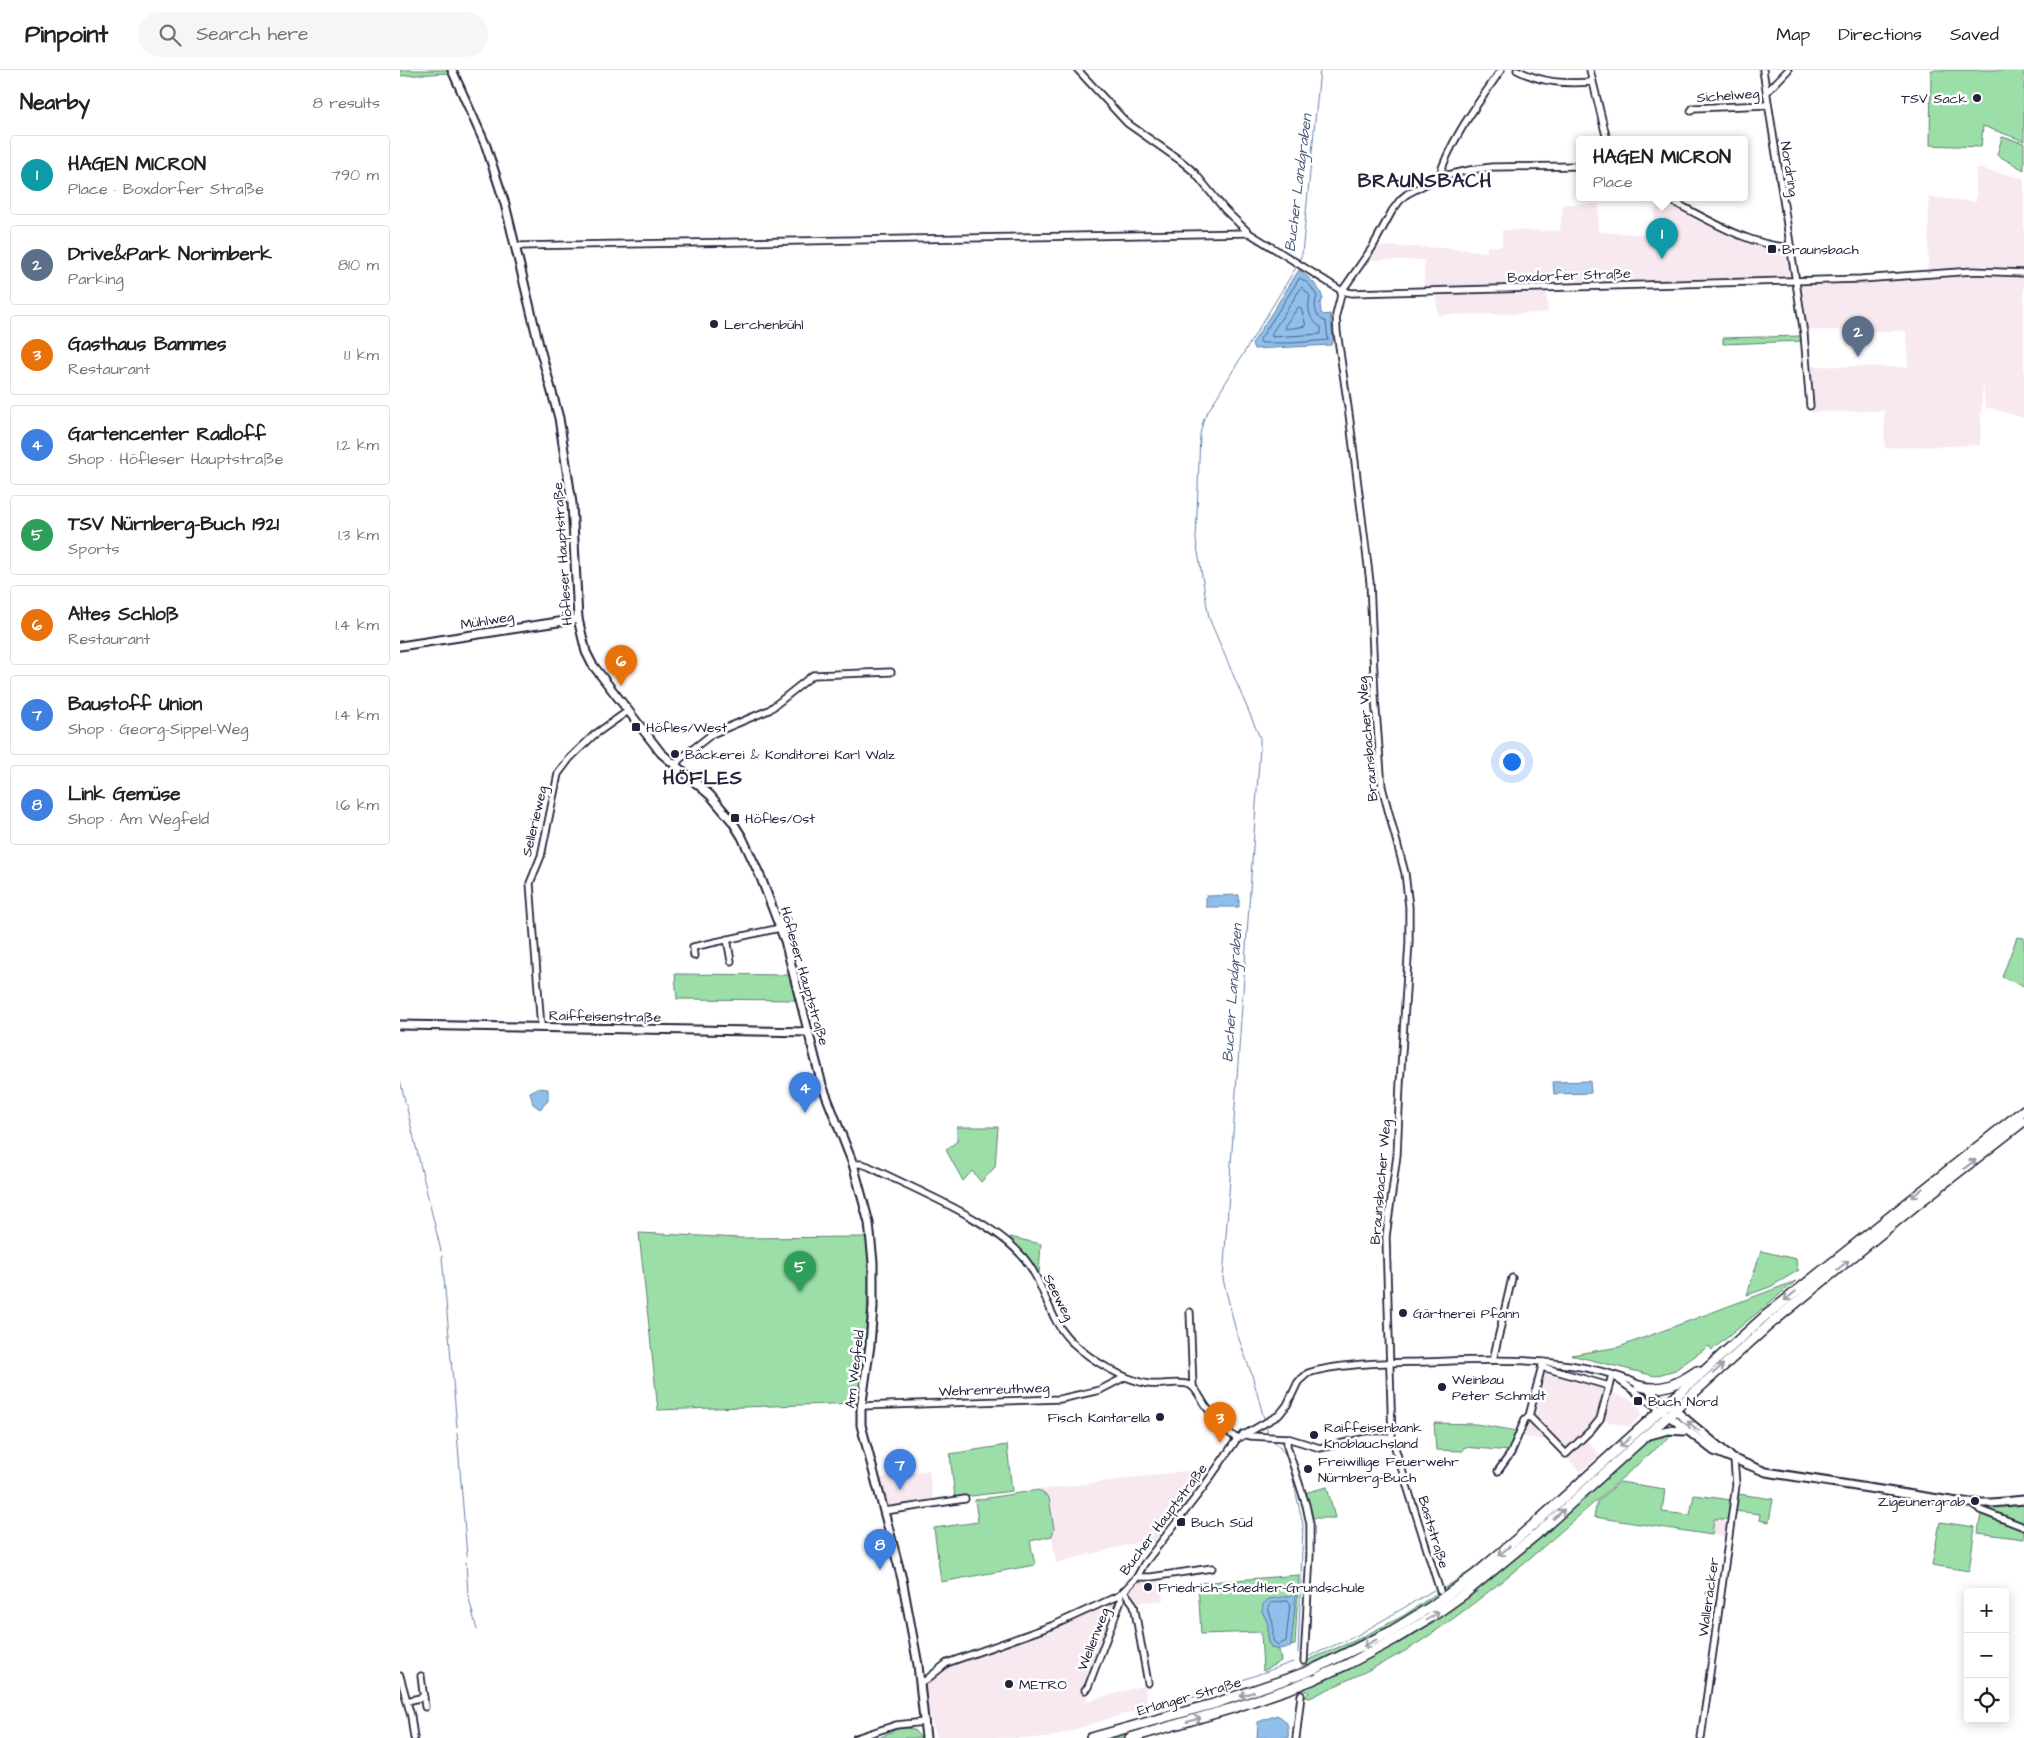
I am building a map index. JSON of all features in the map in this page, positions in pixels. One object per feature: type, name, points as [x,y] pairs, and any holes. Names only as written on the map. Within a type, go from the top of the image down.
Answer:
[{"type":"main road","points":[[1668,1410],[1713,1363],[1771,1311],[2024,1110]]},
{"type":"main road","points":[[1668,1410],[1916,1205],[2024,1121]]},
{"type":"main road","points":[[1639,1386],[1664,1388],[1677,1384],[1713,1363]]},
{"type":"main road","name":"Erlanger Straße","points":[[1130,1738],[1233,1708],[1312,1680],[1380,1648],[1422,1623],[1454,1601],[1516,1552],[1645,1436],[1668,1410]]},
{"type":"main road","name":"Erlanger Straße","points":[[1091,1738],[1202,1708],[1293,1677],[1314,1669],[1390,1632],[1460,1586],[1668,1410]]},
{"type":"street","name":"Höfleser Hauptstraße","points":[[452,70],[473,114],[496,173],[556,408],[566,454],[572,510],[578,619],[589,659],[661,753],[717,802],[737,828],[761,878],[780,928],[792,966],[823,1089],[853,1164]]},
{"type":"street","points":[[1078,70],[1127,123],[1194,172],[1225,210],[1249,233],[1342,291],[1366,258],[1401,199],[1439,177],[1492,167],[1576,166]]},
{"type":"street","points":[[1439,177],[1442,167],[1464,125],[1501,70]]},
{"type":"street","points":[[1517,70],[1530,76],[1553,82],[1566,84],[1592,82]]},
{"type":"street","points":[[1590,70],[1606,136]]},
{"type":"street","name":"Nordring","points":[[1763,70],[1796,281]]},
{"type":"street","points":[[1766,93],[1788,70]]},
{"type":"street","name":"Sichelweg","points":[[1691,111],[1693,108],[1768,105]]},
{"type":"street","points":[[1672,201],[1746,236],[1777,247],[1790,247]]},
{"type":"street","points":[[516,246],[1249,233]]},
{"type":"street","name":"Boxdorfer Straße","points":[[1342,291],[1352,293],[1861,279],[1973,271],[2024,273]]},
{"type":"street","points":[[1796,281],[1804,334],[1810,406]]},
{"type":"street","name":"Braunsbacher Weg","points":[[1342,291],[1337,308],[1337,332],[1369,575],[1374,690],[1381,780],[1386,808],[1404,872],[1409,907],[1409,942],[1397,1155],[1386,1237],[1390,1363]]},
{"type":"street","name":"Mühlweg","points":[[400,646],[578,619]]},
{"type":"street","points":[[675,766],[680,759],[712,734],[769,710],[813,674],[891,672]]},
{"type":"street","name":"Sellerieweg","points":[[540,1028],[530,882],[541,856],[558,774],[570,758],[594,735],[628,711]]},
{"type":"street","points":[[694,956],[693,947],[780,928]]},
{"type":"street","points":[[728,939],[731,961]]},
{"type":"street","name":"Raiffeisenstraße","points":[[400,1025],[809,1032]]},
{"type":"street","name":"Seeweg","points":[[853,1164],[864,1165],[930,1197],[987,1227],[1008,1242],[1025,1260],[1038,1281],[1054,1316],[1071,1342],[1083,1352],[1124,1377],[1149,1384],[1187,1384],[1193,1386]]},
{"type":"street","name":"Am Wegfeld","points":[[853,1164],[869,1223],[874,1280],[870,1345],[861,1406],[862,1436],[885,1511],[902,1579],[920,1682],[926,1738]]},
{"type":"street","points":[[1493,1360],[1512,1278]]},
{"type":"street","points":[[1190,1312],[1193,1386],[1206,1408],[1224,1430],[1237,1439]]},
{"type":"street","name":"Bucher Hauptstraße","points":[[920,1682],[928,1679],[947,1663],[1054,1625],[1122,1593],[1203,1488],[1237,1439],[1266,1423],[1283,1410],[1298,1382],[1308,1373],[1390,1363],[1493,1360],[1543,1365],[1566,1365],[1629,1380],[1668,1410]]},
{"type":"street","name":"Baststraße","points":[[1390,1363],[1392,1438],[1440,1591]]},
{"type":"street","points":[[1498,1471],[1511,1453],[1525,1419],[1529,1416],[1543,1365]]},
{"type":"street","name":"Bucher Hauptstraße","points":[[1543,1365],[1609,1386]]},
{"type":"street","points":[[1529,1416],[1566,1454],[1600,1419],[1612,1375]]},
{"type":"street","name":"Bucher Hauptstraße","points":[[1612,1375],[1668,1410]]},
{"type":"street","name":"Wehrenreuthweg","points":[[861,1406],[1060,1399],[1100,1390],[1124,1377]]},
{"type":"street","points":[[1668,1410],[1687,1432],[1718,1454],[1771,1474],[1974,1504],[2024,1500]]},
{"type":"street","points":[[1668,1410],[1734,1459]]},
{"type":"street","points":[[1645,1436],[1668,1430],[1687,1432]]},
{"type":"street","points":[[1243,1434],[1287,1438],[1320,1448],[1367,1438],[1392,1438]]},
{"type":"street","points":[[1287,1438],[1287,1446],[1310,1524],[1304,1661]]},
{"type":"street","name":"Walleräcker","points":[[1701,1738],[1736,1485],[1734,1459]]},
{"type":"street","points":[[885,1511],[965,1499]]},
{"type":"street","points":[[1974,1504],[1980,1510],[2024,1527]]},
{"type":"street","points":[[1136,1577],[1151,1577],[1212,1568]]},
{"type":"street","points":[[1122,1593],[1134,1605],[1148,1683]]},
{"type":"street","name":"Wellenweg","points":[[1085,1690],[1088,1687],[1122,1593]]},
{"type":"street","points":[[400,1676],[414,1738]]},
{"type":"street","points":[[421,1676],[425,1707]]},
{"type":"street","points":[[1296,1738],[1301,1695]]},
{"type":"street","points":[[407,1702],[424,1697]]},
{"type":"street","points":[[856,1738],[896,1725],[925,1722]]},
{"type":"street","name":"Am Wegfeld","points":[[925,1722],[931,1738]]},
{"type":"shaded area","points":[[1976,168],[2024,178],[2024,418],[1985,407],[1983,380],[1980,445],[1885,448],[1884,411],[1812,412],[1808,366],[1908,367],[1906,331],[1805,330],[1800,287],[1804,284],[1852,283],[1924,275],[1928,271],[1929,197],[1976,202]]},
{"type":"shaded area","points":[[1656,201],[1663,201],[1789,252],[1792,280],[1546,287],[1548,313],[1438,315],[1435,293],[1424,289],[1424,260],[1369,260],[1375,246],[1446,248],[1487,252],[1487,246],[1502,246],[1502,230],[1560,231],[1563,204],[1599,204],[1598,232],[1653,235]]},
{"type":"shaded area","points":[[1544,1370],[1604,1387],[1610,1392],[1632,1400],[1641,1409],[1641,1416],[1630,1427],[1602,1420],[1585,1438],[1600,1455],[1580,1472],[1548,1438],[1546,1440],[1520,1436]]},
{"type":"shaded area","points":[[1215,1467],[1153,1544],[1139,1542],[1056,1563],[1052,1536],[1054,1529],[1049,1498],[1039,1490]]},
{"type":"shaded area","points":[[929,1470],[933,1502],[886,1508],[879,1478]]},
{"type":"shaded area","points":[[1714,1519],[1729,1519],[1727,1537],[1712,1535]]},
{"type":"shaded area","name":"Friedrich-Staedtler-Grundschule","points":[[1161,1577],[1163,1600],[1135,1603],[1129,1593],[1139,1580]]},
{"type":"shaded area","points":[[1120,1595],[1085,1690],[1088,1701],[1145,1685],[1147,1707],[1047,1738],[937,1738],[927,1707],[926,1680],[940,1667],[1054,1625]]},
{"type":"green space","points":[[448,70],[464,100],[462,101],[448,73],[400,76],[400,71]]},
{"type":"green space","name":"TSV Sack","points":[[1931,70],[2024,70],[2024,141],[1983,126],[1981,147],[1930,145]]},
{"type":"green space","points":[[2002,137],[2024,143],[2024,170],[1997,155]]},
{"type":"green space","points":[[1802,336],[1803,341],[1723,344],[1723,338]]},
{"type":"green space","points":[[2017,937],[2024,938],[2024,986],[2002,977]]},
{"type":"green space","points":[[675,974],[791,975],[796,1000],[677,999]]},
{"type":"green space","points":[[957,1127],[998,1127],[995,1167],[981,1182],[972,1171],[963,1181],[946,1150],[957,1141]]},
{"type":"green space","points":[[639,1233],[740,1238],[867,1237],[868,1300],[858,1403],[658,1410]]},
{"type":"green space","points":[[1010,1237],[1041,1244],[1039,1273]]},
{"type":"green space","points":[[1761,1251],[1796,1259],[1797,1269],[1799,1270],[1770,1287],[1747,1295]]},
{"type":"green space","points":[[1796,1281],[1712,1350],[1709,1346],[1675,1370],[1655,1376],[1571,1355],[1619,1347]]},
{"type":"green space","points":[[1647,1415],[1649,1416],[1493,1556],[1422,1609],[1354,1648],[1306,1668],[1308,1660],[1356,1640],[1403,1616],[1470,1571],[1517,1533]]},
{"type":"green space","points":[[1434,1423],[1476,1424],[1518,1431],[1510,1451],[1464,1447],[1463,1451],[1436,1450]]},
{"type":"green space","points":[[1666,1431],[1666,1434],[1672,1435],[1548,1543],[1452,1620],[1392,1658],[1310,1698],[1305,1697],[1309,1693],[1304,1690],[1304,1687],[1408,1634],[1614,1470],[1653,1436]]},
{"type":"green space","points":[[1007,1445],[1012,1491],[955,1498],[950,1454]]},
{"type":"green space","points":[[1620,1482],[1665,1489],[1662,1512],[1690,1515],[1694,1495],[1732,1500],[1729,1519],[1714,1519],[1712,1535],[1594,1517],[1597,1502]]},
{"type":"green space","points":[[1327,1487],[1335,1518],[1311,1518],[1304,1493]]},
{"type":"green space","points":[[1039,1490],[1049,1498],[1054,1529],[1052,1536],[1030,1541],[1035,1565],[941,1582],[934,1528],[978,1522],[975,1500]]},
{"type":"green space","points":[[1738,1494],[1773,1499],[1769,1522],[1759,1520],[1760,1514],[1735,1511]]},
{"type":"green space","points":[[2024,1503],[2024,1525],[1982,1508],[1982,1506]]},
{"type":"green space","points":[[1981,1513],[2024,1531],[2024,1539],[1978,1533]]},
{"type":"green space","points":[[1940,1522],[1975,1527],[1969,1571],[1932,1565]]},
{"type":"green space","points":[[1299,1575],[1295,1645],[1291,1646],[1296,1595],[1262,1611],[1268,1624],[1268,1643],[1272,1648],[1279,1650],[1281,1661],[1263,1671],[1261,1632],[1201,1634],[1198,1583]]},
{"type":"green space","points":[[1298,1678],[1298,1682],[1200,1716],[1120,1738],[1100,1738]]},
{"type":"green space","points":[[908,1728],[914,1730],[921,1738],[879,1738],[897,1729]]},
{"type":"water","points":[[1299,270],[1314,283],[1322,295],[1323,300],[1320,303],[1321,312],[1323,315],[1330,314],[1333,340],[1331,345],[1254,349],[1252,344]]},
{"type":"water","points":[[1239,895],[1239,907],[1206,907],[1206,896]]},
{"type":"water","points":[[1590,1081],[1591,1093],[1554,1094],[1553,1082]]},
{"type":"water","points":[[538,1088],[548,1089],[548,1101],[540,1109],[533,1104],[530,1092]]},
{"type":"water","points":[[1296,1595],[1291,1646],[1276,1649],[1268,1643],[1268,1624],[1262,1611],[1263,1604],[1269,1599]]},
{"type":"water","points":[[1277,1715],[1284,1719],[1287,1724],[1288,1738],[1257,1738],[1258,1722]]},
{"type":"waterway","name":"Bucher Landgraben","points":[[1299,261],[1302,254],[1320,70]]},
{"type":"waterway","name":"Bucher Landgraben","points":[[1265,1422],[1252,1375],[1236,1331],[1223,1279],[1260,738],[1209,618],[1196,540],[1200,434],[1204,418],[1297,266]]},
{"type":"waterway","points":[[400,1080],[441,1251]]},
{"type":"waterway","points":[[442,1256],[457,1427]]},
{"type":"waterway","name":"Bucher Landgraben","points":[[1266,1425],[1268,1434]]},
{"type":"waterway","points":[[457,1433],[467,1556]]},
{"type":"waterway","name":"Bucher Landgraben","points":[[1272,1439],[1288,1457],[1303,1525],[1298,1653]]},
{"type":"waterway","points":[[466,1562],[468,1595],[477,1630]]},
{"type":"waterway","points":[[1310,1656],[1356,1636],[1434,1590]]},
{"type":"waterway","points":[[1169,1706],[1293,1662]]},
{"type":"tunnel","points":[[1301,1695],[1304,1661]]},
{"type":"place","name":"TSV Sack","points":[[1977,98]]},
{"type":"place","name":"Braunsbach","points":[[1772,249]]},
{"type":"place","name":"HAGEN MICRON","points":[[1662,259]]},
{"type":"place","name":"Lerchenbühl","points":[[714,324]]},
{"type":"place","name":"Drive&Park Norimberk","points":[[1858,357]]},
{"type":"place","name":"Altes Schloß","points":[[621,686]]},
{"type":"place","name":"Höfles/West","points":[[636,727]]},
{"type":"place","name":"Bäckerei & Konditorei Karl Walz","points":[[675,754]]},
{"type":"place","name":"Höfles/Ost","points":[[735,818]]},
{"type":"place","name":"Gartencenter Radloff","points":[[805,1113]]},
{"type":"place","name":"TSV Nürnberg-Buch 1921","points":[[800,1292]]},
{"type":"place","name":"Gärtnerei Pfann","points":[[1403,1313]]},
{"type":"place","name":"Weinbau Peter Schmidt","points":[[1442,1387]]},
{"type":"place","name":"Buch Nord","points":[[1638,1401]]},
{"type":"place","name":"Fisch Kantarella","points":[[1160,1417]]},
{"type":"place","name":"Raiffeisenbank Knoblauchsland","points":[[1314,1435]]},
{"type":"place","name":"Gasthaus Bammes","points":[[1220,1443]]},
{"type":"place","name":"Freiwillige Feuerwehr Nürnberg-Buch","points":[[1308,1469]]},
{"type":"place","name":"Baustoff Union","points":[[900,1490]]},
{"type":"place","name":"Zigeunergrab","points":[[1975,1501]]},
{"type":"place","name":"Buch Süd","points":[[1181,1522]]},
{"type":"place","name":"Link Gemüse","points":[[880,1570]]},
{"type":"place","name":"Friedrich-Staedtler-Grundschule","points":[[1148,1587]]},
{"type":"place","name":"METRO","points":[[1009,1684]]},
{"type":"district","name":"BRAUNSBACH","points":[[1425,180]]},
{"type":"district","name":"HÖFLES","points":[[703,777]]}]
